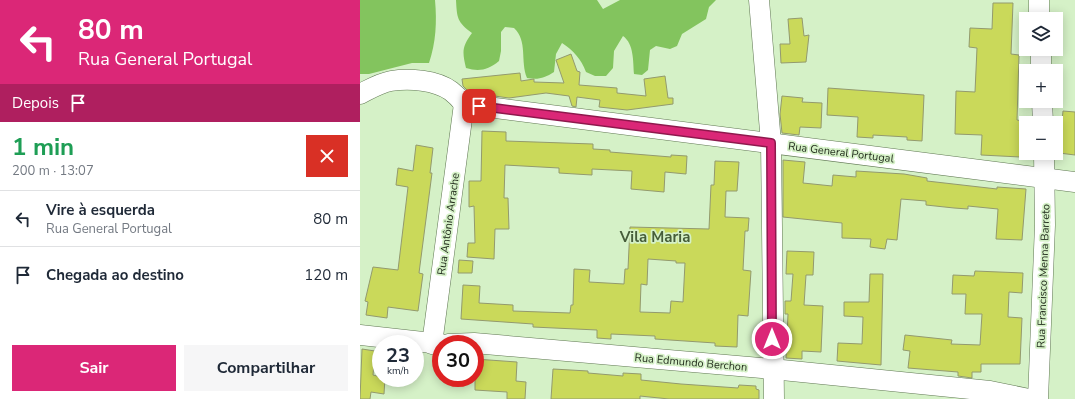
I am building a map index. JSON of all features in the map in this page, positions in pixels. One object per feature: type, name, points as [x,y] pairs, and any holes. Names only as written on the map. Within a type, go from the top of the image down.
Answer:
[{"type":"street","points":[[759,0],[771,143],[772,369],[774,399]]},
{"type":"street","points":[[1039,0],[1040,12]]},
{"type":"street","points":[[360,94],[375,86],[391,81],[417,80],[438,84],[451,90],[464,104]]},
{"type":"street","name":"Rua General Portugal","points":[[464,104],[1075,182]]},
{"type":"street","name":"Rua Antônio Arrache","points":[[441,335],[464,104]]},
{"type":"street","name":"Rua Francisco Menna Barreto","points":[[1038,399],[1045,225],[1044,160]]},
{"type":"street","name":"Rua Edmundo Berchon","points":[[360,335],[432,343]]},
{"type":"street","name":"Rua Edmundo Berchon","points":[[484,344],[772,369],[990,392],[1029,399]]},
{"type":"green space","points":[[360,0],[435,0],[435,32],[429,63],[412,63],[369,74],[360,74]]},
{"type":"green space","points":[[456,0],[597,0],[603,9],[620,0],[716,0],[709,7],[706,19],[682,34],[677,46],[670,49],[656,46],[650,50],[648,70],[642,75],[634,74],[631,48],[627,39],[623,36],[614,51],[613,68],[606,76],[595,76],[586,72],[577,56],[562,43],[556,54],[554,72],[544,77],[535,79],[527,78],[521,39],[514,28],[505,27],[501,32],[501,51],[499,61],[491,66],[479,70],[466,68],[464,49],[466,42],[472,33],[463,26],[459,19]]},
{"type":"building","points":[[993,3],[1013,3],[1011,54],[1019,55],[1017,120],[1019,120],[1019,157],[981,155],[982,135],[955,134],[956,91],[975,92],[977,48],[969,47],[970,28],[992,29]]},
{"type":"building","points":[[802,18],[804,36],[809,35],[806,62],[781,63],[780,44],[790,44],[788,19]]},
{"type":"building","points":[[571,54],[577,71],[580,72],[579,85],[617,88],[617,93],[646,96],[644,79],[665,76],[668,98],[673,98],[673,104],[627,110],[599,107],[600,100],[577,97],[576,107],[572,106],[569,96],[546,93],[509,98],[480,94],[480,91],[469,92],[463,86],[462,79],[520,73],[521,81],[534,79],[534,82],[564,83],[556,60]]},
{"type":"building","points":[[828,88],[924,95],[922,141],[907,140],[907,137],[873,135],[873,138],[857,137],[858,117],[827,115]]},
{"type":"building","points":[[782,96],[803,98],[802,102],[822,103],[821,128],[800,127],[799,135],[782,133],[780,114]]},
{"type":"building","points":[[1063,111],[1075,112],[1075,155],[1063,154]]},
{"type":"building","points":[[482,131],[506,132],[506,141],[593,144],[593,149],[610,150],[610,152],[671,157],[671,155],[687,156],[686,174],[665,172],[664,192],[631,189],[632,171],[592,169],[592,175],[559,173],[559,168],[505,165],[504,198],[508,198],[509,229],[495,229],[494,259],[467,257],[468,243],[475,243],[474,206],[469,207],[469,181],[481,181]]},
{"type":"building","points":[[416,145],[433,148],[430,173],[432,173],[419,273],[423,274],[418,311],[388,307],[387,318],[366,315],[368,302],[365,301],[373,267],[398,270],[408,187],[396,185],[398,168],[413,171]]},
{"type":"building","points":[[783,160],[805,162],[803,183],[832,186],[833,175],[856,177],[856,171],[904,174],[927,178],[927,181],[997,189],[997,187],[1026,189],[1022,240],[996,239],[998,209],[968,206],[968,209],[954,208],[926,205],[926,201],[901,199],[897,240],[887,239],[885,249],[870,247],[871,239],[842,238],[842,223],[783,217]]},
{"type":"building","points":[[715,161],[739,162],[737,191],[726,191],[725,217],[749,218],[748,231],[745,231],[743,270],[751,271],[748,316],[738,315],[737,347],[715,346],[715,343],[655,339],[655,336],[611,334],[611,339],[597,338],[597,330],[533,327],[533,324],[461,319],[463,285],[480,286],[479,303],[513,305],[513,311],[570,313],[571,305],[573,305],[574,269],[590,270],[589,282],[624,284],[625,269],[628,269],[630,227],[709,229],[711,185],[714,185]],"holes":[[[648,259],[676,261],[676,263],[685,263],[683,302],[671,301],[670,313],[640,312],[641,284],[647,285]]]},
{"type":"building","points":[[787,251],[814,252],[813,275],[806,275],[804,305],[823,306],[821,352],[802,351],[802,359],[786,358],[788,314],[785,314],[785,301],[791,301],[793,274],[786,274]]},
{"type":"building","points":[[459,260],[473,261],[472,273],[458,273]]},
{"type":"building","points":[[975,271],[1023,273],[1022,293],[1009,292],[1008,317],[1022,318],[1020,364],[981,364],[981,372],[972,372],[972,378],[958,376],[958,372],[908,368],[910,351],[903,350],[905,335],[952,340],[951,344],[980,345],[982,314],[965,314],[966,294],[952,294],[953,275],[974,276]]},
{"type":"building","points":[[870,274],[883,274],[881,365],[837,361],[838,343],[862,344],[863,317],[844,316],[844,302],[869,302]]},
{"type":"building","points":[[362,349],[372,351],[372,387],[384,387],[384,394],[371,392],[370,399],[360,399]]},
{"type":"building","points":[[484,360],[517,362],[516,381],[526,382],[525,399],[507,399],[507,392],[475,390],[475,387],[484,387]]},
{"type":"building","points":[[553,369],[588,371],[588,373],[623,376],[623,373],[641,374],[641,380],[681,384],[738,388],[739,385],[756,386],[756,389],[759,390],[759,399],[669,399],[640,396],[640,399],[551,399]]},
{"type":"district","name":"Vila Maria","points":[[655,237]]},
{"type":"route","points":[[479,106],[771,143],[772,339]]}]
